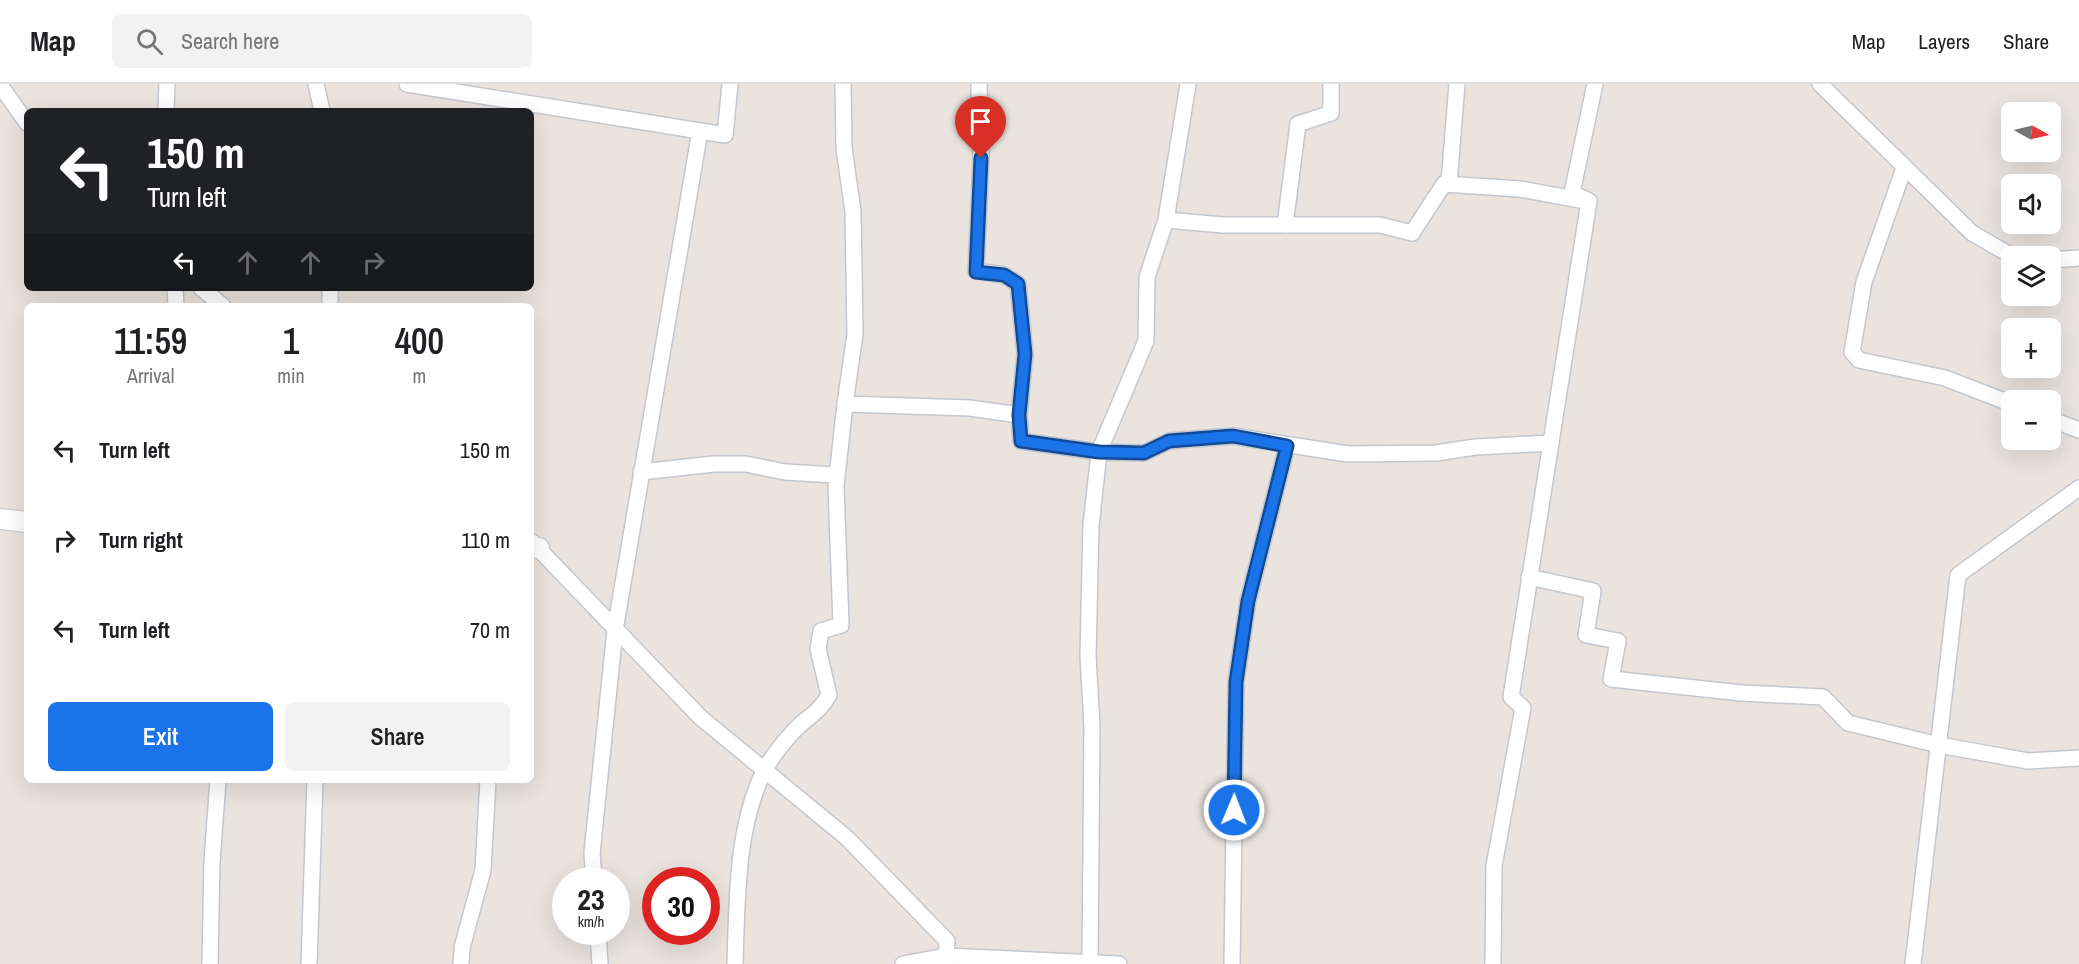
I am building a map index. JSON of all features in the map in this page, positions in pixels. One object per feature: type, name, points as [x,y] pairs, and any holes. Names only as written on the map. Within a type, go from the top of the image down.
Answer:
[{"type":"street","points":[[166,108],[167,84]]},
{"type":"street","points":[[316,84],[321,108]]},
{"type":"street","points":[[407,84],[725,135],[730,84]]},
{"type":"street","points":[[735,964],[744,843],[750,812],[765,770],[800,725],[821,710],[829,695],[818,649],[821,632],[841,625],[836,475],[855,325],[853,212],[844,148],[843,84]]},
{"type":"street","points":[[979,84],[981,158],[976,272],[1004,275],[1018,284],[1025,354],[1019,415],[1021,441],[1099,452],[1144,453],[1169,441],[1233,436],[1348,454],[1436,453],[1475,447],[1550,443]]},
{"type":"street","points":[[1089,963],[1092,726],[1088,656],[1091,526],[1099,452],[1146,341],[1147,277],[1166,220],[1188,84]]},
{"type":"street","points":[[1285,225],[1298,124],[1331,113],[1331,84]]},
{"type":"street","points":[[1449,184],[1457,84]]},
{"type":"street","points":[[1589,201],[1572,193],[1595,84]]},
{"type":"street","points":[[1820,84],[1972,233],[2001,249]]},
{"type":"street","points":[[0,85],[24,119]]},
{"type":"street","points":[[593,867],[592,854],[615,630],[661,374],[700,131]]},
{"type":"street","points":[[1904,168],[1864,282],[1852,352],[1859,360],[1945,378],[2001,400]]},
{"type":"street","points":[[1166,220],[1223,225],[1380,225],[1412,233],[1444,184],[1520,189],[1589,201]]},
{"type":"street","points":[[1493,964],[1494,866],[1523,708],[1511,697],[1589,201]]},
{"type":"street","points":[[2061,259],[2079,258]]},
{"type":"street","points":[[205,291],[219,303]]},
{"type":"street","points":[[845,404],[970,408],[1019,415]]},
{"type":"street","points":[[2061,423],[2079,430]]},
{"type":"street","points":[[1232,964],[1236,682],[1248,601],[1287,446]]},
{"type":"street","points":[[642,472],[714,464],[746,464],[785,472],[836,475]]},
{"type":"street","points":[[1913,964],[1958,575],[2079,488]]},
{"type":"street","points":[[0,519],[24,522]]},
{"type":"street","points":[[534,545],[700,717],[847,838],[903,893],[947,941],[945,960]]},
{"type":"street","points":[[1529,577],[1593,591],[1586,634],[1618,641],[1611,679],[1742,693],[1823,697],[1848,723],[2028,761],[2079,758]]},
{"type":"street","points":[[210,964],[212,861],[218,783]]},
{"type":"street","points":[[309,964],[315,783]]},
{"type":"street","points":[[461,964],[462,948],[483,870],[488,783]]},
{"type":"street","points":[[599,945],[600,964]]},
{"type":"street","points":[[903,964],[945,960],[1119,964]]},
{"type":"route","points":[[981,158],[976,272],[1004,275],[1018,284],[1025,354],[1019,415],[1021,441],[1099,452],[1144,453],[1169,441],[1233,436],[1287,446],[1248,601],[1236,682],[1234,810]]}]
